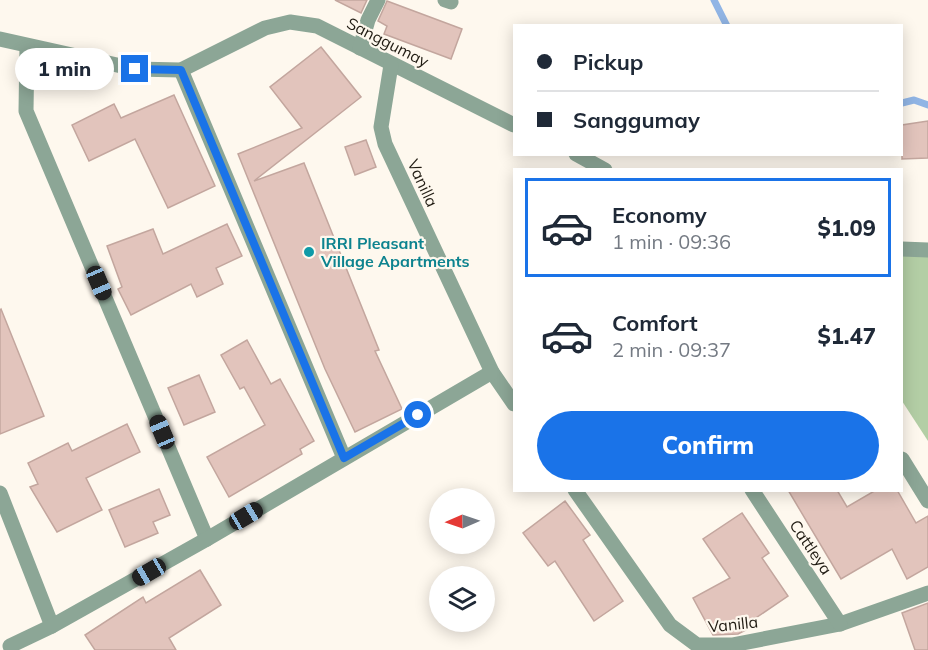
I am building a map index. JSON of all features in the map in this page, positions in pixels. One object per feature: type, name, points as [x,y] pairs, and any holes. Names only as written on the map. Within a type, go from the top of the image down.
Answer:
[{"type":"street","points":[[360,48],[365,26],[378,0]]},
{"type":"street","name":"Sanggumay","points":[[0,39],[135,69],[181,70],[265,28],[290,22],[317,26],[513,125]]},
{"type":"street","points":[[27,46],[26,111],[207,540]]},
{"type":"street","name":"Vanilla","points":[[391,65],[381,127],[385,144],[492,372],[513,403]]},
{"type":"street","points":[[181,70],[344,458]]},
{"type":"street","points":[[585,160],[601,168]]},
{"type":"street","points":[[903,249],[928,250]]},
{"type":"street","points":[[10,646],[52,626],[207,540],[492,372]]},
{"type":"street","points":[[903,461],[928,501]]},
{"type":"street","name":"Vanilla","points":[[576,492],[670,625],[697,645],[732,645],[840,624],[928,593]]},
{"type":"street","name":"Cattleya","points":[[753,492],[840,624]]},
{"type":"street","points":[[0,493],[52,626]]},
{"type":"green space","points":[[928,248],[928,441],[903,403],[903,250]]},
{"type":"building","points":[[335,0],[367,0],[361,13]]},
{"type":"building","points":[[387,1],[462,29],[451,59],[384,34],[387,26],[378,21]]},
{"type":"building","name":"IRRI Pleasant Village Apartments","points":[[321,47],[361,97],[254,181],[304,163],[379,350],[375,351],[402,409],[355,432],[325,369],[238,154],[302,128],[270,87]]},
{"type":"building","points":[[174,95],[215,186],[168,208],[135,139],[89,161],[72,125],[114,104],[121,118]]},
{"type":"building","points":[[928,121],[928,158],[902,159],[903,125]]},
{"type":"building","points":[[366,140],[376,167],[355,175],[345,147]]},
{"type":"building","points":[[227,224],[242,256],[216,268],[223,284],[197,297],[191,284],[131,315],[118,289],[122,287],[107,246],[153,229],[163,254]]},
{"type":"building","points":[[0,310],[44,416],[0,434]]},
{"type":"building","points":[[247,340],[271,384],[280,379],[314,441],[300,449],[302,454],[229,497],[207,457],[265,425],[244,387],[240,389],[221,355]]},
{"type":"building","points":[[199,375],[215,412],[184,425],[168,388]]},
{"type":"building","points":[[127,424],[140,452],[86,478],[102,510],[57,532],[30,487],[38,484],[28,463],[68,443],[72,451]]},
{"type":"building","points":[[159,489],[170,515],[153,522],[158,533],[125,547],[109,510]]},
{"type":"building","points":[[789,492],[838,492],[847,507],[873,492],[898,492],[916,523],[928,516],[928,567],[907,579],[892,549],[841,579]]},
{"type":"building","points":[[565,501],[590,535],[583,540],[623,601],[594,621],[555,561],[548,566],[523,533]]},
{"type":"building","points":[[742,513],[769,553],[762,558],[788,596],[744,626],[746,630],[738,634],[713,635],[693,598],[730,578],[703,539]]},
{"type":"building","points":[[200,570],[221,605],[169,638],[176,650],[95,650],[85,635],[143,597],[146,603]]},
{"type":"building","points":[[928,603],[928,650],[915,650],[902,613]]},
{"type":"waterway","points":[[714,0],[726,24]]},
{"type":"waterway","points":[[903,103],[914,100],[928,105]]},
{"type":"place","name":"IRRI Pleasant Village Apartments","points":[[309,252]]},
{"type":"route","points":[[135,69],[181,70],[344,458],[418,415]]}]
